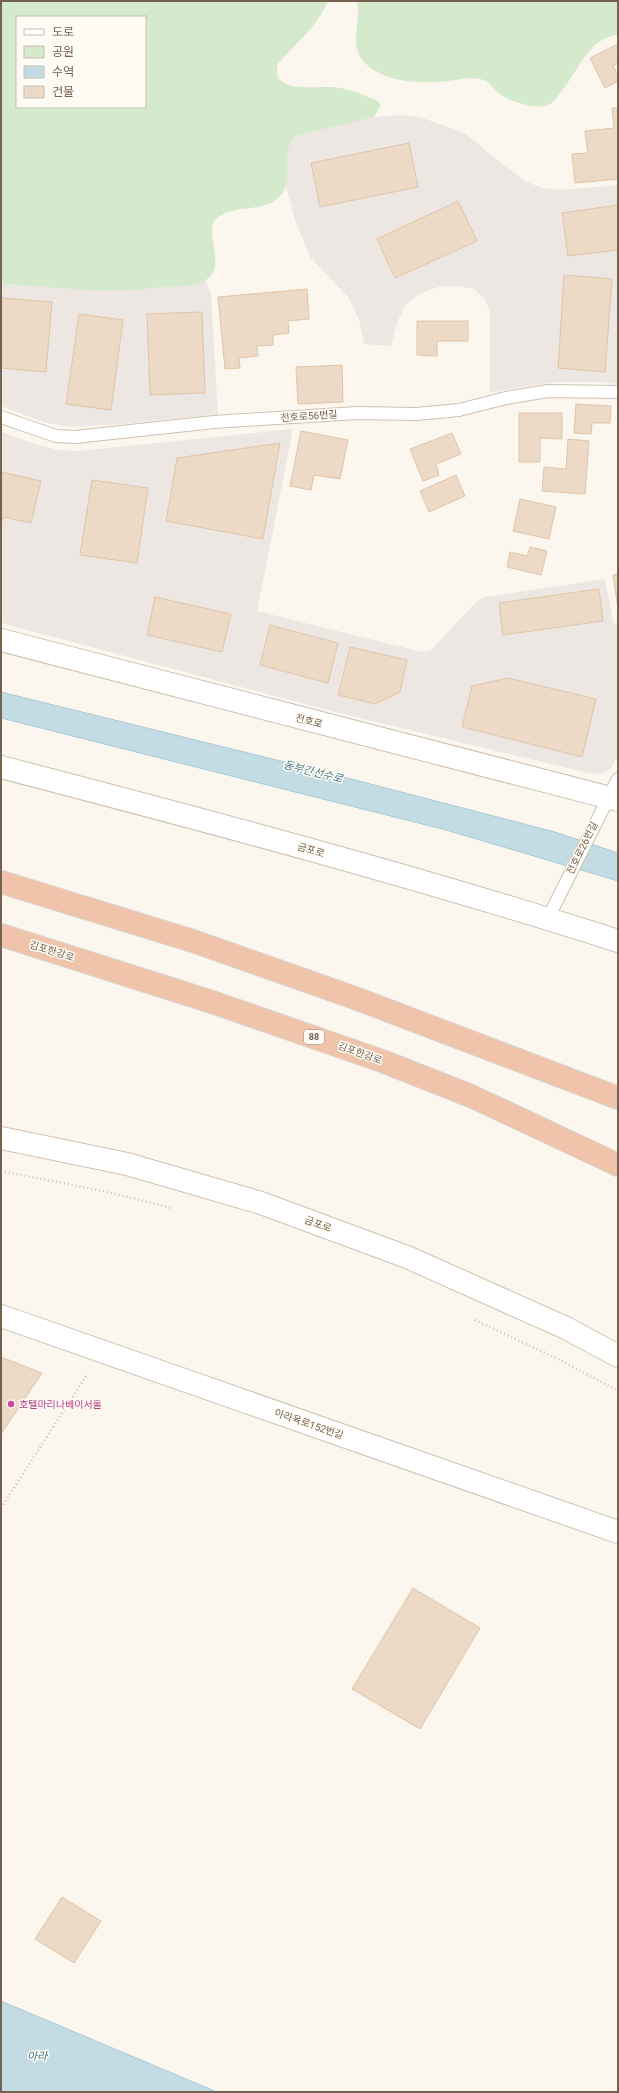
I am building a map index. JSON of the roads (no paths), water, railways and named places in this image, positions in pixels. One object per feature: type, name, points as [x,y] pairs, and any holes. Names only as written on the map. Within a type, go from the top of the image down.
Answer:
[{"type":"highway","points":[[1,882],[207,946],[354,998],[618,1098]]},
{"type":"highway","name":"김포한강로","points":[[1,935],[215,1003],[382,1061],[471,1096],[618,1165]]},
{"type":"street","name":"전호로","points":[[1,640],[611,797]]},
{"type":"street","name":"금포로","points":[[1,767],[234,828],[548,918],[618,941]]},
{"type":"street","name":"금포로","points":[[1,1138],[127,1164],[261,1203],[407,1257],[566,1328],[618,1356]]},
{"type":"street","name":"아라육로152번길","points":[[1,1316],[618,1532]]},
{"type":"lane","name":"전호로56번길","points":[[1,417],[56,436],[75,437],[214,422],[357,413],[416,414],[459,410],[506,398],[548,391],[618,392]]},
{"type":"lane","name":"전호로26번길","points":[[548,918],[611,797]]},
{"type":"water","name":"동부간선수로","points":[[1,692],[305,767],[555,832],[618,853],[618,881],[446,830],[1,718]]},
{"type":"water","name":"아라","points":[[1,2001],[217,2092],[1,2092]]},
{"type":"place","name":"호텔마리나베이서울","points":[[11,1404]]}]
